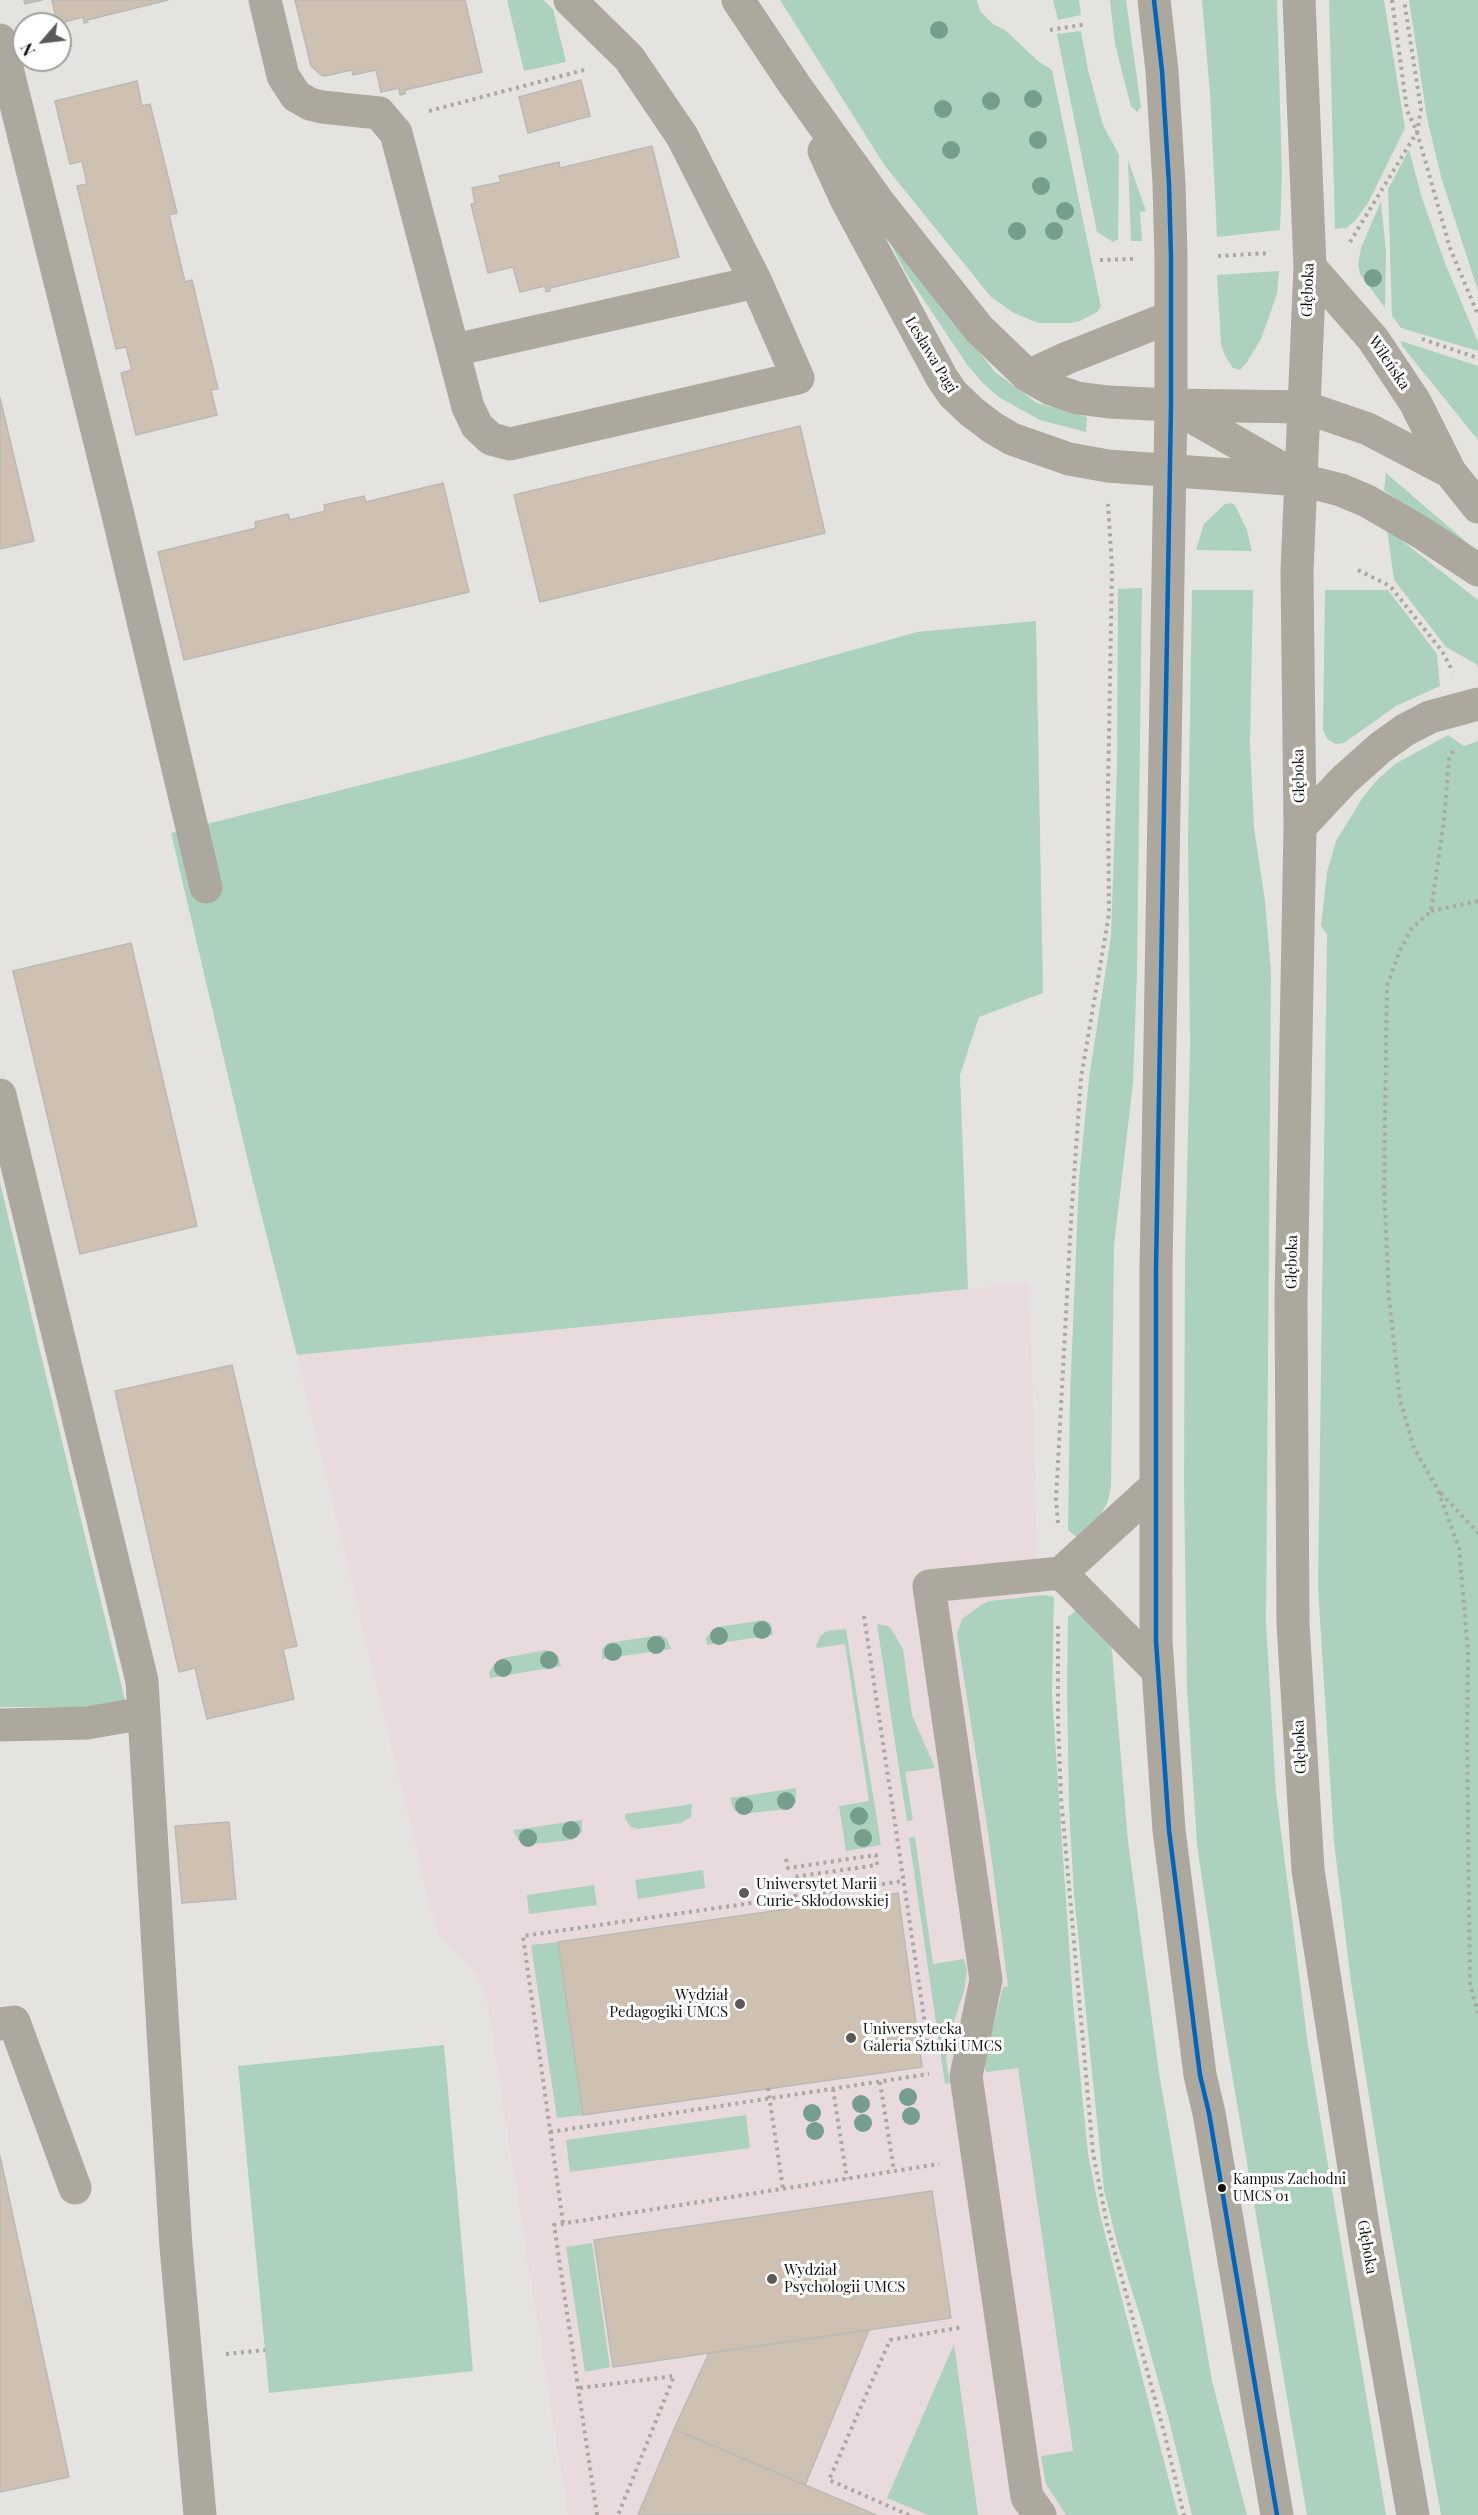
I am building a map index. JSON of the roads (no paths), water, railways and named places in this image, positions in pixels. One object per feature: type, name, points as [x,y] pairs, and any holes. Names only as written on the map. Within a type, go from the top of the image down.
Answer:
[{"type":"street","points":[[265,0],[283,76],[296,96],[310,104],[322,107],[379,113],[396,133],[468,407],[477,426],[491,439],[510,444],[798,378],[756,282],[682,136],[628,58],[570,0]]},
{"type":"street","name":"Lesława Pagi","points":[[738,0],[794,84],[880,204],[959,305],[1005,356],[1028,376],[1052,389],[1077,398],[1171,405],[1304,407]]},
{"type":"street","points":[[1154,0],[1162,71],[1170,184],[1171,317],[1156,1270],[1158,1671],[1169,1830],[1199,2064],[1277,2515]]},
{"type":"street","name":"Głęboka","points":[[1299,0],[1310,267],[1297,621],[1300,826],[1291,1288],[1293,1624],[1308,1870],[1329,2013],[1413,2515]]},
{"type":"street","points":[[0,40],[118,515],[206,887]]},
{"type":"street","name":"Lesława Pagi","points":[[794,84],[847,201],[916,332],[953,394],[972,412],[1012,439],[1068,459],[1108,466],[1301,480]]},
{"type":"street","name":"Wileńska","points":[[1310,267],[1373,339],[1394,368],[1415,402],[1450,472],[1478,507]]},
{"type":"street","points":[[454,350],[756,282]]},
{"type":"street","points":[[1028,376],[1171,317]]},
{"type":"street","points":[[1171,405],[1301,480],[1341,490],[1367,501],[1422,533],[1478,570]]},
{"type":"street","name":"Wileńska","points":[[1304,407],[1368,429],[1450,472]]},
{"type":"street","points":[[1300,826],[1344,780],[1382,747],[1468,692]]},
{"type":"street","points":[[0,1095],[142,1680],[177,2247],[200,2515]]},
{"type":"street","points":[[1040,2515],[1026,2497],[966,2076],[986,1980],[929,1586],[1061,1573],[1156,1486]]},
{"type":"street","points":[[1061,1573],[1158,1671]]},
{"type":"street","points":[[0,1725],[87,1724],[144,1713]]},
{"type":"street","points":[[0,2024],[14,2022],[75,2188]]},
{"type":"place","name":"Uniwersytet Marii Curie-Skłodowskiej","points":[[744,1893]]},
{"type":"place","name":"Wydział Pedagogiki UMCS","points":[[740,2004]]},
{"type":"place","name":"Uniwersytecka Galeria Sztuki UMCS","points":[[851,2038]]},
{"type":"place","name":"Kampus Zachodni UMCS 01","points":[[1222,2188]]},
{"type":"place","name":"Wydział Psychologii UMCS","points":[[772,2279]]}]
